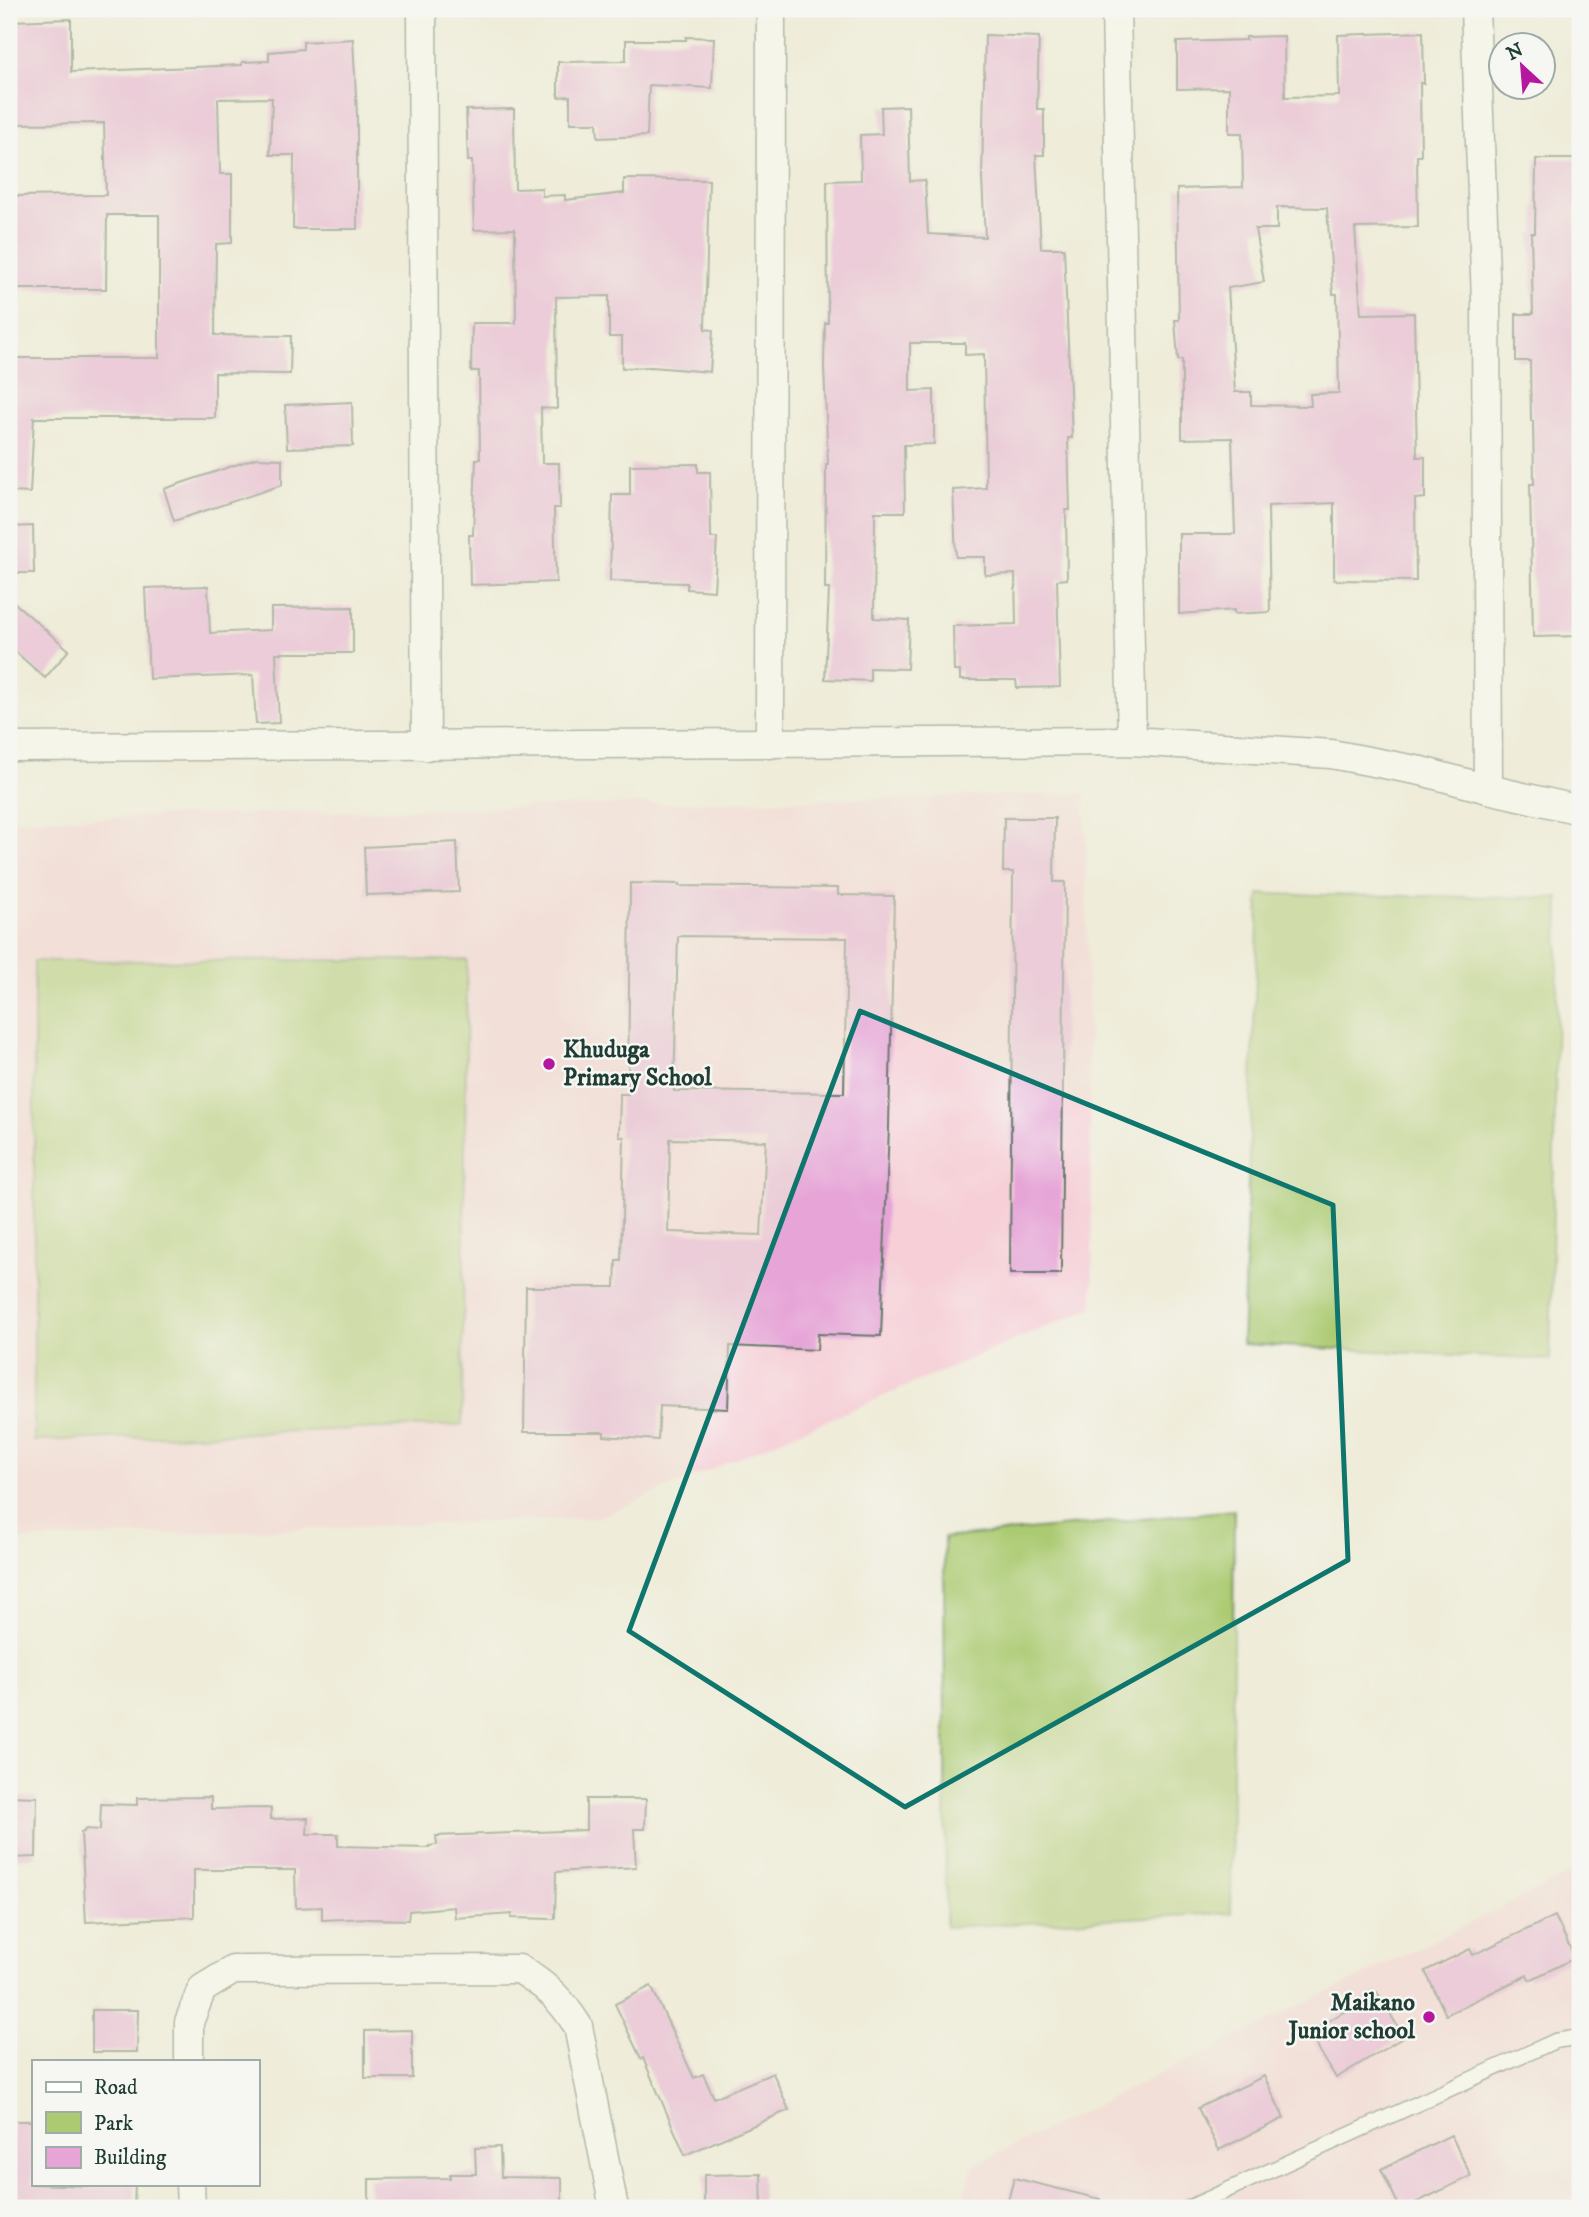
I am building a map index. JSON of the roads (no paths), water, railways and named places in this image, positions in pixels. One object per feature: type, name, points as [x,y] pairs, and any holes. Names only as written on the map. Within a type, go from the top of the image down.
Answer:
[{"type":"street","points":[[422,9],[426,746]]},
{"type":"street","points":[[770,744],[771,9]]},
{"type":"street","points":[[1116,9],[1132,741]]},
{"type":"street","points":[[1475,9],[1486,300],[1488,789]]},
{"type":"street","points":[[9,747],[1132,741],[1331,754],[1421,771],[1580,810]]},
{"type":"street","points":[[189,2060],[189,2022],[202,1989],[233,1970],[519,1969],[545,1985],[562,2001],[578,2026],[614,2208]]},
{"type":"street","points":[[190,2186],[191,2208]]},
{"type":"lane","points":[[1188,2208],[1555,2041],[1580,2037]]},
{"type":"place","name":"Khuduga Primary School","points":[[549,1064]]},
{"type":"place","name":"Maikano Junior school","points":[[1429,2017]]}]
